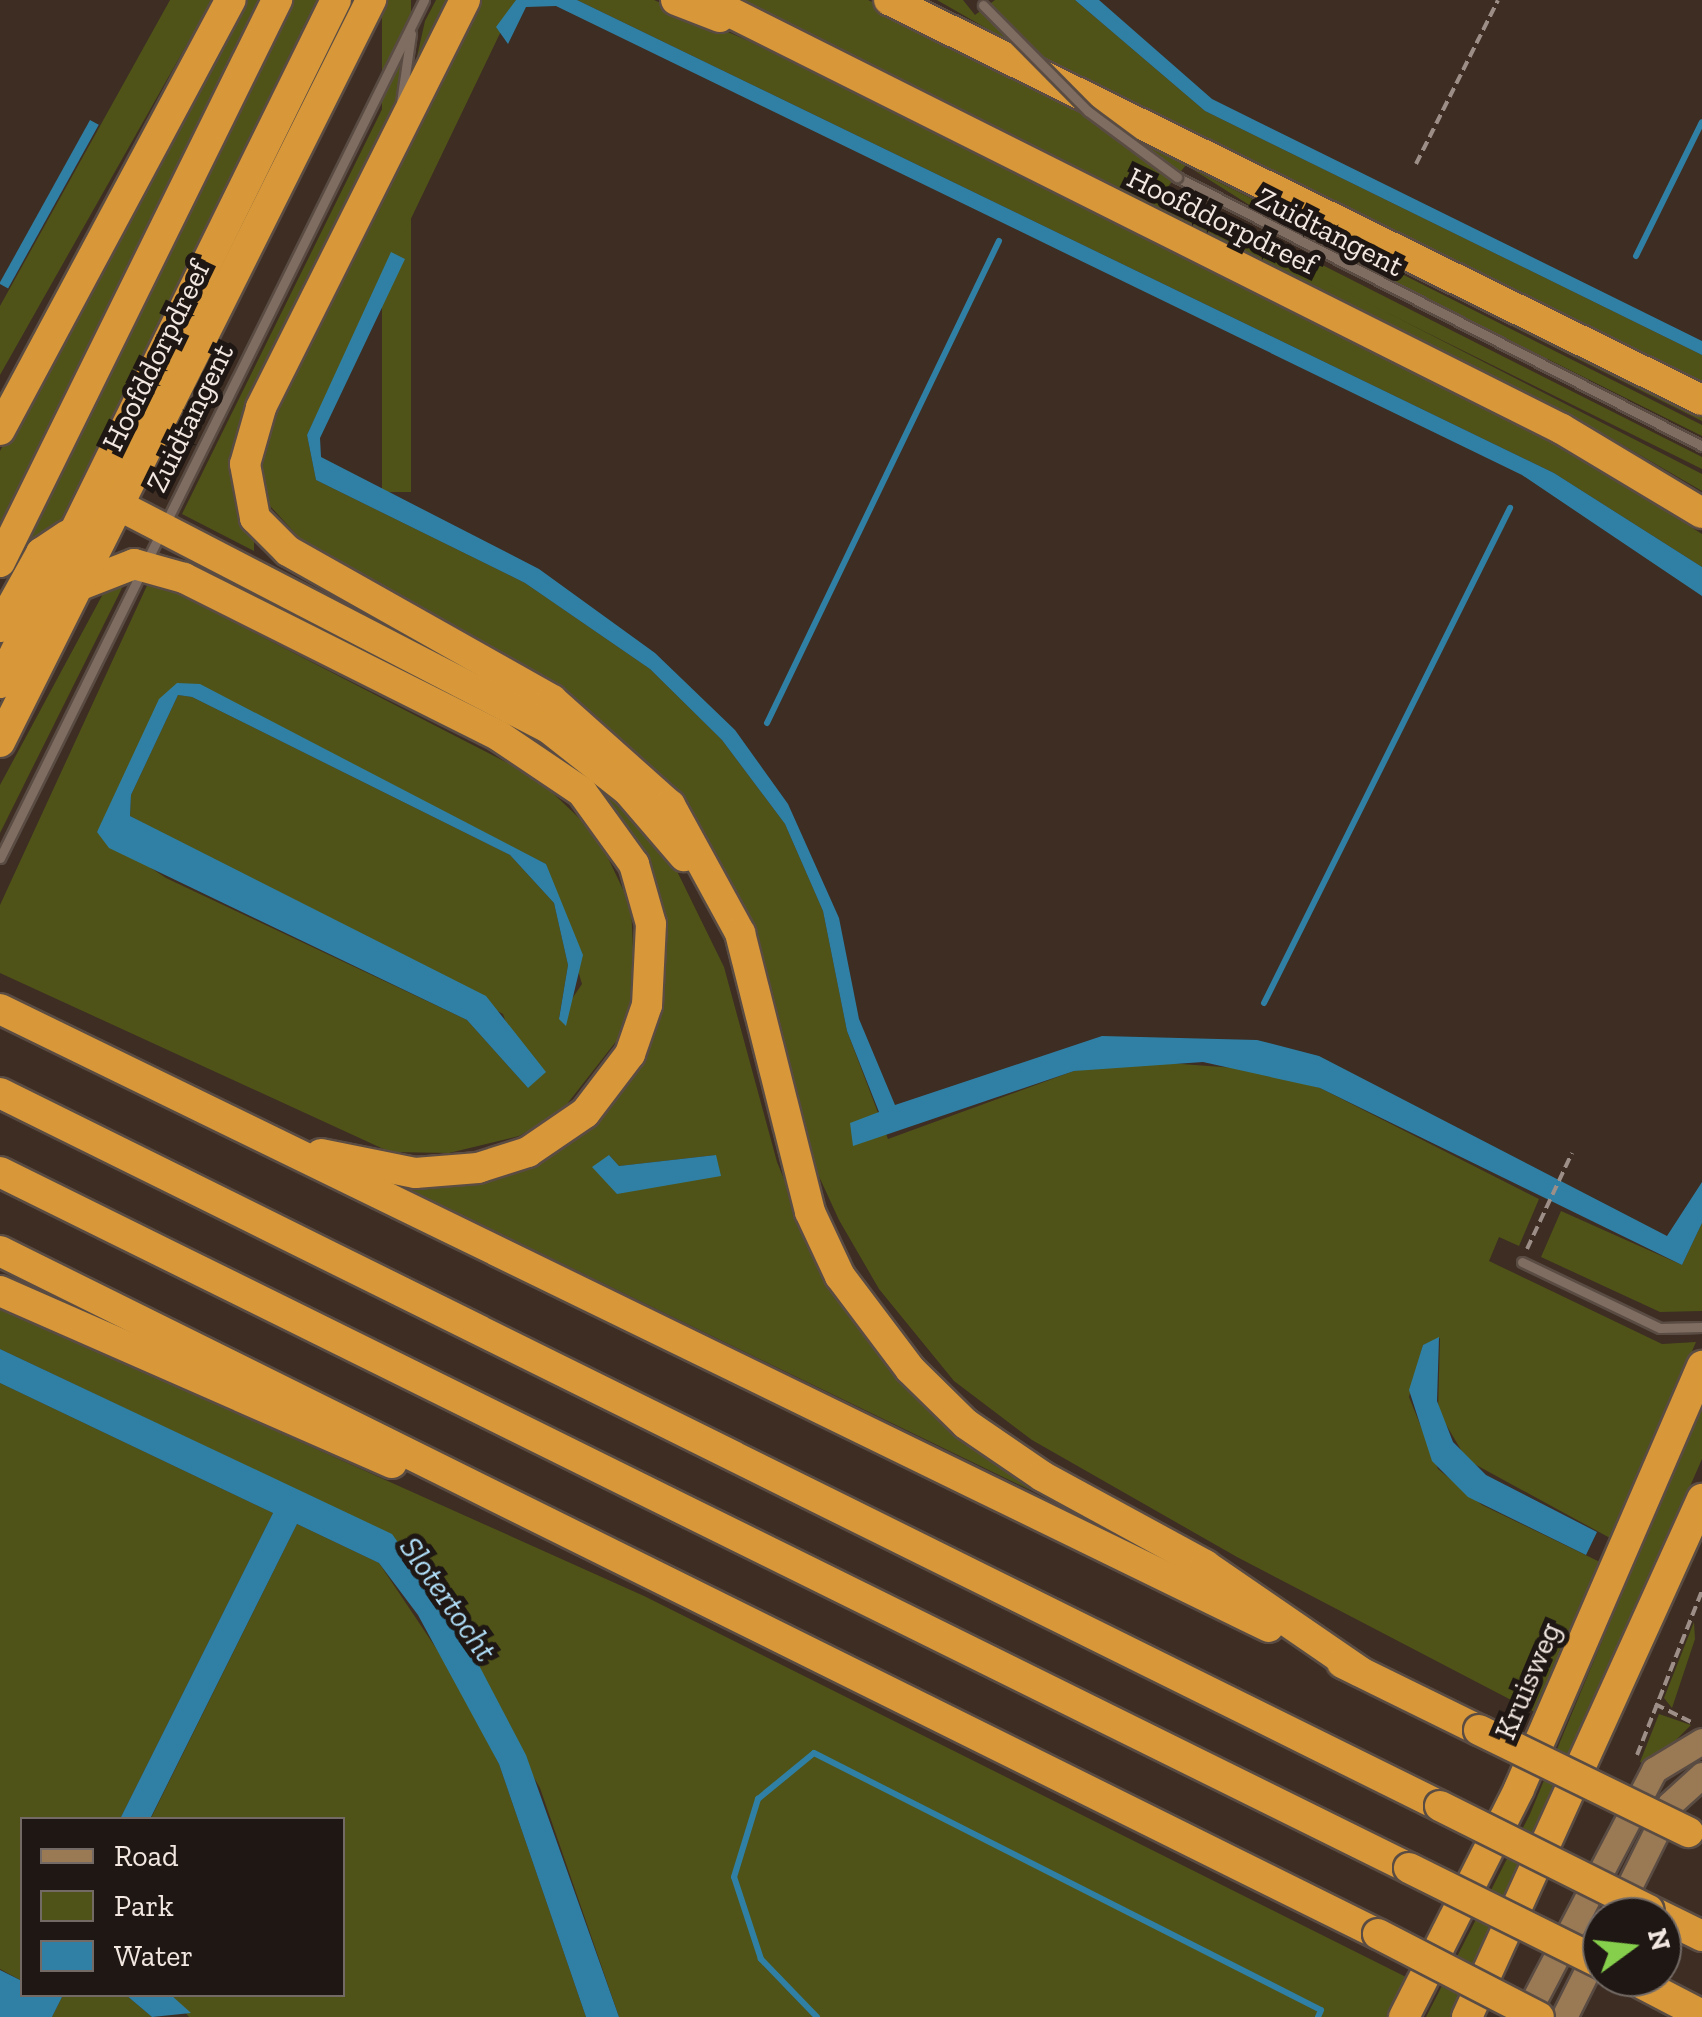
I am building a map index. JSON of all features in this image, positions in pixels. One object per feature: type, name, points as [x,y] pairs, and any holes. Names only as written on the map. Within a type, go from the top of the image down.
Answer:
[{"type":"highway","points":[[0,430],[231,0]]},
{"type":"highway","name":"Hoofddorpdreef","points":[[0,562],[277,0]]},
{"type":"highway","name":"Hoofddorpdreef","points":[[0,683],[336,0]]},
{"type":"highway","name":"Hoofddorpdreef","points":[[0,742],[122,507],[372,0]]},
{"type":"highway","points":[[465,0],[261,408],[245,464],[248,499],[288,551],[552,700],[613,745],[687,826],[726,896],[810,1212],[840,1276],[910,1370],[966,1424],[1042,1476],[1205,1564],[1359,1671]]},
{"type":"highway","points":[[676,0],[793,46]]},
{"type":"highway","name":"Hoofddorpdreef","points":[[706,0],[1562,429],[1702,513]]},
{"type":"highway","name":"Hoofddorpdreef","points":[[889,0],[1702,400]]},
{"type":"highway","points":[[122,436],[122,507]]},
{"type":"highway","points":[[122,507],[498,698],[589,757],[694,870],[746,980]]},
{"type":"highway","points":[[74,532],[122,507]]},
{"type":"highway","name":"Hoofddorpdreef","points":[[0,628],[41,553],[74,532]]},
{"type":"highway","points":[[83,584],[145,564],[540,758],[619,834],[646,896],[654,954],[640,1030],[601,1097],[558,1134],[503,1162],[416,1173],[263,1140]]},
{"type":"highway","points":[[0,1008],[263,1140],[1695,1835]]},
{"type":"highway","points":[[0,1093],[1702,1936]]},
{"type":"highway","points":[[0,1172],[1582,1954]]},
{"type":"highway","points":[[0,1252],[649,1570],[1539,2017]]},
{"type":"highway","points":[[0,1291],[649,1570]]},
{"type":"highway","name":"Kruisweg","points":[[1404,2017],[1519,1789],[1702,1366]]},
{"type":"highway","points":[[1467,2017],[1702,1499]]},
{"type":"highway","points":[[1667,1997],[1702,2015]]},
{"type":"street","points":[[1525,2017],[1661,1762],[1699,1732]]},
{"type":"street","points":[[1624,1897],[1670,1804],[1698,1778]]},
{"type":"street","points":[[1564,2017],[1582,1981]]},
{"type":"lane","name":"Zuidtangent","points":[[0,858],[424,0]]},
{"type":"lane","name":"Zuidtangent","points":[[981,2],[1088,110],[1177,176],[1702,446]]},
{"type":"lane","points":[[396,135],[412,25]]},
{"type":"lane","points":[[1522,1262],[1660,1328],[1702,1327]]},
{"type":"path","points":[[1416,164],[1498,0]]},
{"type":"path","points":[[1522,1262],[1572,1154]]},
{"type":"path","points":[[1699,1732],[1655,1704],[1702,1591]]},
{"type":"green space","points":[[170,0],[212,0],[0,375],[0,306]]},
{"type":"green space","points":[[243,0],[266,0],[0,534],[0,451]]},
{"type":"green space","points":[[289,0],[324,0],[69,519],[34,543],[23,538]]},
{"type":"green space","points":[[382,0],[411,0],[411,492],[382,492]]},
{"type":"green space","points":[[436,0],[457,0],[407,101],[425,21]]},
{"type":"green space","points":[[477,0],[516,0],[307,435],[316,480],[525,583],[650,669],[722,740],[785,824],[823,911],[847,1031],[888,1139],[1074,1071],[1141,1061],[1249,1069],[1320,1088],[1539,1199],[1519,1246],[1499,1237],[1489,1261],[1662,1344],[1696,1342],[1610,1538],[1467,1460],[1438,1411],[1440,1338],[1423,1345],[1409,1397],[1438,1469],[1482,1505],[1600,1562],[1542,1716],[1237,1557],[1032,1440],[954,1381],[879,1289],[839,1220],[811,1159],[763,963],[723,867],[680,802],[621,740],[523,665],[315,555],[261,496],[259,452],[279,388]]},
{"type":"green space","points":[[577,0],[654,0],[751,42],[1560,442],[1702,534],[1702,567],[1554,473]]},
{"type":"green space","points":[[737,0],[868,0],[1702,411],[1702,421],[1187,164],[1160,196],[1702,474],[1702,491],[1564,411]]},
{"type":"green space","points":[[937,0],[963,0],[975,15],[995,0],[1075,0],[1205,111],[1702,355],[1702,391],[1090,88]]},
{"type":"green space","points":[[397,79],[381,149],[254,411],[254,551],[182,514]]},
{"type":"green space","points":[[1189,167],[1702,425],[1702,436],[1289,230]]},
{"type":"green space","points":[[1172,189],[1702,457],[1702,469],[1274,257],[1167,195]]},
{"type":"green space","points":[[127,578],[0,833],[0,785],[104,592]]},
{"type":"green space","points":[[150,579],[537,778],[597,835],[631,906],[635,989],[625,1030],[560,1113],[519,1136],[449,1153],[390,1152],[0,973],[0,905]],"holes":[[[178,683],[546,864],[582,984],[559,1018],[568,965],[554,903],[510,855],[192,697],[178,695],[131,795],[130,816],[503,1014],[528,1088],[467,1020],[166,878],[97,832]]]},
{"type":"green space","points":[[426,682],[516,718],[614,791],[673,863],[724,967],[777,1162],[824,1276],[906,1381],[1033,1480],[1030,1490],[394,1182],[529,1162],[652,1015],[630,842],[423,691]],"holes":[[[609,1155],[619,1166],[716,1155],[617,1194]]]},
{"type":"green space","points":[[1561,1211],[1682,1265],[1702,1223],[1702,1311],[1660,1312],[1541,1257]]},
{"type":"green space","points":[[0,1307],[644,1596],[1412,1980],[1392,2017],[619,2017],[540,1788],[392,1535],[0,1349]]},
{"type":"green space","points":[[0,1383],[273,1513],[121,1817],[20,1817],[20,1980],[0,1969]]},
{"type":"green space","points":[[1702,1401],[1702,1459],[1493,1934],[1450,2017],[1426,2017],[1530,1814]]},
{"type":"green space","points":[[297,1524],[379,1563],[452,1672],[499,1764],[586,2017],[189,2017],[173,1997],[345,1997],[345,1817],[151,1817]]},
{"type":"green space","points":[[1694,1622],[1695,1639],[1672,1708],[1664,1698]]},
{"type":"green space","points":[[1659,1714],[1691,1725],[1650,1766],[1640,1762]]},
{"type":"green space","points":[[62,1997],[128,1997],[152,2017],[52,2017]]},
{"type":"water","points":[[516,0],[577,0],[1554,473],[1702,567],[1702,596],[1522,475],[556,6],[526,7],[508,44],[496,27]]},
{"type":"water","points":[[1075,0],[1099,0],[1212,99],[1702,341],[1702,355],[1205,111]]},
{"type":"water","points":[[90,120],[99,125],[8,288],[0,282]]},
{"type":"water","points":[[391,252],[405,259],[320,438],[321,457],[539,569],[655,653],[735,730],[788,804],[839,918],[859,1019],[895,1105],[1102,1036],[1257,1040],[1319,1056],[1667,1236],[1702,1182],[1702,1223],[1682,1265],[1320,1088],[1203,1062],[1074,1071],[853,1146],[850,1123],[879,1112],[847,1031],[823,911],[785,824],[722,740],[650,669],[525,583],[316,480],[307,435]]},
{"type":"water","points":[[177,683],[200,684],[546,864],[583,955],[566,1026],[559,1019],[568,965],[554,903],[510,855],[192,697],[178,695],[131,795],[130,816],[486,996],[546,1072],[528,1088],[467,1020],[109,848],[97,832],[159,699]]},
{"type":"water","points":[[609,1155],[619,1166],[716,1155],[721,1176],[617,1194],[592,1167]]},
{"type":"water","points":[[1439,1337],[1437,1401],[1453,1442],[1486,1475],[1597,1532],[1586,1555],[1468,1497],[1432,1461],[1409,1390],[1423,1345]]},
{"type":"water","points":[[0,1349],[392,1534],[461,1631],[526,1755],[619,2017],[586,2017],[499,1764],[418,1615],[379,1563],[297,1524],[151,1817],[121,1817],[273,1513],[0,1383]]},
{"type":"water","points":[[0,1970],[20,1980],[20,1997],[62,1997],[52,2017],[0,2017]]},
{"type":"water","points":[[128,1997],[173,1997],[191,2013],[152,2017]]},
{"type":"waterway","points":[[1636,256],[1702,122]]},
{"type":"waterway","points":[[767,723],[999,241]]},
{"type":"waterway","points":[[1264,1003],[1510,508]]},
{"type":"waterway","points":[[817,2017],[761,1959],[734,1877],[758,1799],[814,1753],[1321,2010],[1318,2017]]},
{"type":"water label","name":"Slotertocht","points":[[448,1599]]}]
